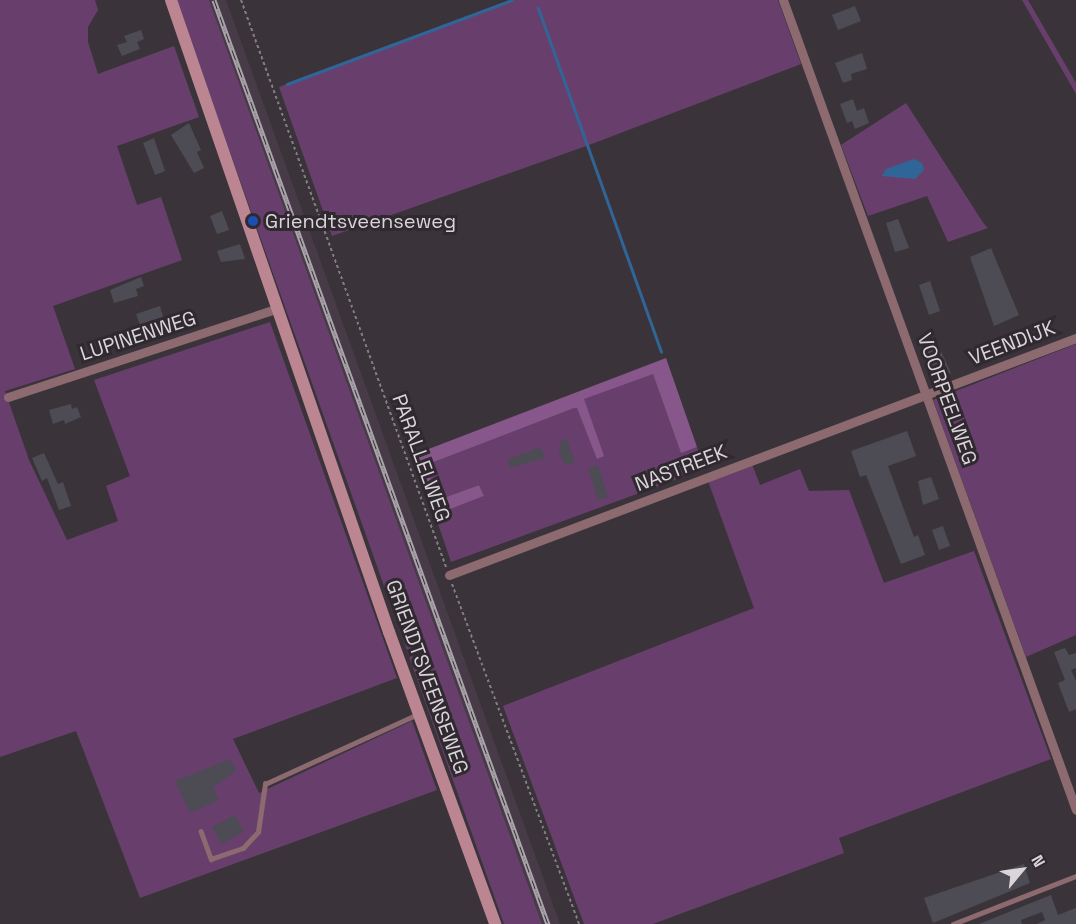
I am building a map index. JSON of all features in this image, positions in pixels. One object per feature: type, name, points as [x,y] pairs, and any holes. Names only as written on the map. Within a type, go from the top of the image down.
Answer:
[{"type":"street","name":"GRIENDTSVEENSEWEG","points":[[171,0],[419,714],[495,924]]},
{"type":"street","name":"VOORPEELWEG","points":[[783,0],[1076,810]]},
{"type":"street","name":"LUPINENWEG","points":[[8,397],[278,308]]},
{"type":"street","name":"VEENDIJK","points":[[926,394],[1076,338]]},
{"type":"street","name":"NASTREEK","points":[[449,575],[926,394]]},
{"type":"lane","points":[[201,831],[211,859],[243,848],[258,831],[265,784],[419,714]]},
{"type":"lane","points":[[952,924],[1076,876]]},
{"type":"path","name":"PARALLELWEG","points":[[241,0],[449,575],[579,924]]},
{"type":"shaded area","points":[[0,0],[95,0],[98,10],[88,27],[88,42],[98,74],[174,46],[199,117],[117,146],[137,205],[161,197],[182,260],[53,306],[75,369],[5,391],[29,460],[67,540],[118,521],[106,486],[130,476],[94,380],[270,322],[397,678],[233,739],[259,793],[412,721],[437,790],[140,898],[76,731],[0,757]]},
{"type":"shaded area","points":[[176,0],[209,0],[542,924],[504,924]]},
{"type":"shaded area","points":[[209,0],[226,0],[560,924],[542,924]]},
{"type":"shaded area","points":[[511,0],[778,0],[801,64],[589,145],[332,236],[279,87]]},
{"type":"shaded area","points":[[1022,0],[1028,0],[1076,83],[1076,94]]},
{"type":"shaded area","points":[[906,103],[988,228],[948,242],[927,196],[868,216],[841,145]]},
{"type":"shaded area","points":[[1076,344],[1076,635],[1026,657],[933,400]]},
{"type":"shaded area","points":[[666,358],[697,447],[681,453],[653,374],[584,399],[604,456],[597,459],[577,408],[574,408],[426,465],[438,500],[479,485],[484,496],[435,515],[413,455]]},
{"type":"shaded area","points":[[653,373],[681,452],[697,447],[705,469],[451,562],[435,515],[484,496],[479,485],[438,500],[426,465],[573,408],[577,408],[598,459],[583,399]]},
{"type":"shaded area","points":[[752,464],[760,485],[800,469],[809,491],[849,490],[884,583],[974,551],[1051,759],[839,838],[844,853],[653,924],[584,924],[503,706],[754,608],[708,481]]},
{"type":"water","points":[[914,159],[922,163],[924,170],[915,179],[882,176],[886,169]]},
{"type":"building","points":[[855,6],[861,21],[838,30],[832,15]]},
{"type":"building","points":[[141,30],[144,39],[137,42],[140,49],[122,56],[117,45],[127,42],[124,36]]},
{"type":"building","points":[[862,53],[867,69],[851,74],[852,80],[843,83],[835,63]]},
{"type":"building","points":[[853,99],[857,111],[864,108],[869,123],[855,129],[852,121],[847,123],[840,104]]},
{"type":"building","points":[[189,123],[201,150],[197,152],[204,168],[194,173],[171,135]]},
{"type":"building","points":[[154,138],[165,171],[155,175],[143,143]]},
{"type":"building","points":[[222,211],[229,230],[217,234],[210,216]]},
{"type":"building","points":[[898,219],[909,248],[895,252],[886,223]]},
{"type":"building","points":[[240,244],[245,259],[221,262],[217,251]]},
{"type":"building","points":[[991,248],[1019,315],[994,326],[970,257]]},
{"type":"building","points":[[141,277],[144,286],[136,289],[138,296],[114,303],[110,290]]},
{"type":"building","points":[[930,281],[940,311],[929,315],[919,285]]},
{"type":"building","points":[[160,306],[164,320],[141,328],[136,314]]},
{"type":"building","points":[[935,338],[951,373],[936,379],[923,342]]},
{"type":"building","points":[[71,404],[72,409],[77,407],[81,417],[65,424],[64,420],[53,424],[49,410]]},
{"type":"building","points":[[907,431],[916,456],[888,466],[914,537],[918,535],[925,555],[901,564],[866,475],[860,477],[851,451]]},
{"type":"building","points":[[567,439],[575,462],[568,465],[564,464],[558,449],[561,448],[559,442]]},
{"type":"building","points":[[541,447],[545,458],[510,468],[508,459]]},
{"type":"building","points":[[44,453],[58,484],[63,482],[71,506],[59,510],[47,478],[42,481],[32,458]]},
{"type":"building","points":[[598,465],[608,497],[598,500],[588,468]]},
{"type":"building","points":[[931,477],[939,499],[923,505],[918,481]]},
{"type":"building","points":[[943,526],[950,546],[939,550],[932,530]]},
{"type":"building","points":[[1065,648],[1069,655],[1076,653],[1076,668],[1071,670],[1076,681],[1076,709],[1069,712],[1058,683],[1065,680],[1054,652]]},
{"type":"building","points":[[230,759],[236,771],[213,787],[219,800],[190,813],[175,781]]},
{"type":"building","points":[[235,815],[244,832],[221,844],[212,827]]},
{"type":"building","points":[[1024,864],[1030,883],[933,923],[924,898]]},
{"type":"building","points":[[1051,895],[1058,915],[1076,908],[1076,924],[1037,924],[1045,920],[1042,912],[1021,920],[1022,924],[979,924]]},
{"type":"waterway","points":[[287,84],[512,0]]},
{"type":"waterway","points":[[538,8],[661,352]]},
{"type":"railway","points":[[214,0],[548,924]]},
{"type":"place","name":"Griendtsveenseweg","points":[[253,221]]}]
